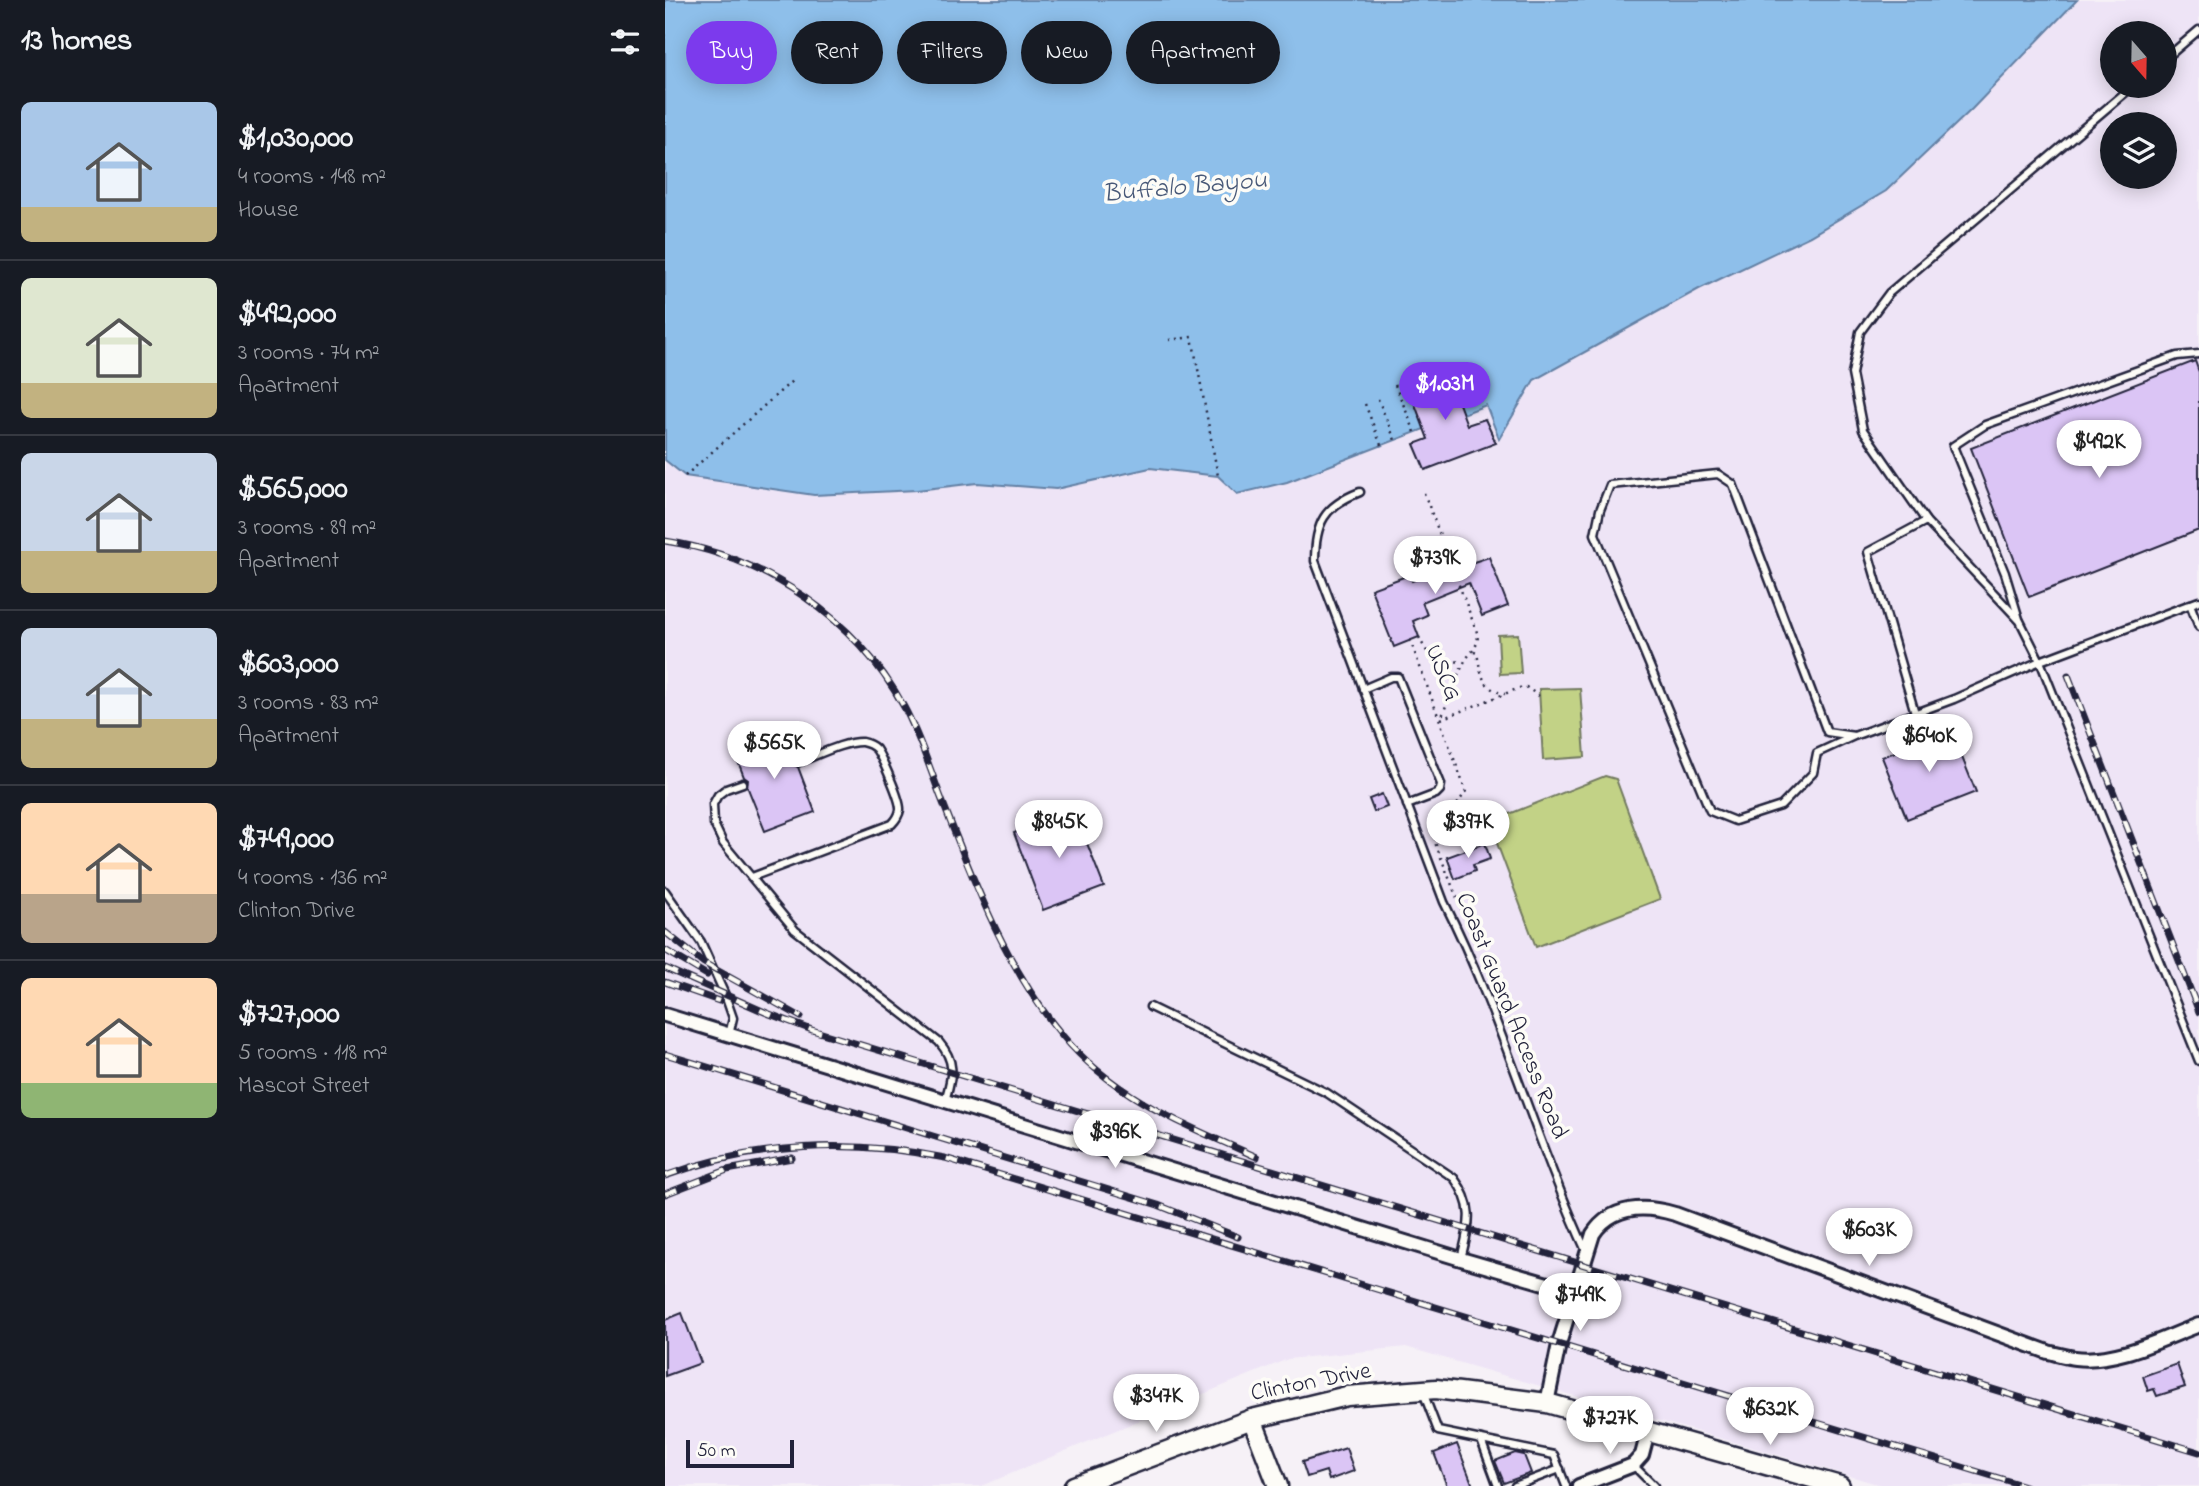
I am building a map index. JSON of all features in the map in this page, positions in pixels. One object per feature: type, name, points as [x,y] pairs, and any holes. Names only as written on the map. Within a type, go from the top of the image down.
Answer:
[{"type":"main road","name":"Clinton Drive","points":[[1074,1486],[1252,1419],[1347,1396],[1436,1389],[1548,1404],[1840,1486]]},
{"type":"main road","points":[[1252,1419],[1278,1486]]},
{"type":"main road","name":"Clinton Drive","points":[[1689,1445],[1794,1486]]},
{"type":"street","points":[[665,1015],[1575,1292]]},
{"type":"street","points":[[1548,1404],[1559,1344],[1593,1234],[1599,1224],[1609,1217],[1624,1210],[1640,1208],[1657,1209],[2048,1352],[2076,1358],[2127,1352],[2199,1325]]},
{"type":"street","points":[[1579,1486],[1633,1465],[1642,1455],[1648,1432]]},
{"type":"lane","points":[[2177,49],[2199,30]]},
{"type":"lane","points":[[2020,621],[1926,521],[1863,430],[1852,374],[1860,332],[1889,293],[2119,98]]},
{"type":"lane","points":[[2199,354],[2177,356],[1985,425],[1953,446],[2005,573],[2020,621],[2040,661],[2199,1059]]},
{"type":"lane","points":[[1854,736],[1827,732],[1733,484],[1718,474],[1610,485],[1600,510],[1595,534],[1710,811],[1735,821],[1781,806],[1813,773],[1817,752],[2040,661],[2199,601]]},
{"type":"lane","name":"Coast Guard Access Road","points":[[1360,492],[1340,500],[1322,519],[1315,540],[1315,561],[1444,902],[1470,953],[1565,1206],[1587,1255]]},
{"type":"lane","points":[[1915,713],[1868,552],[1926,521]]},
{"type":"lane","points":[[2190,604],[2199,627]]},
{"type":"lane","points":[[1363,689],[1391,677],[1398,677],[1441,783],[1436,794],[1407,805]]},
{"type":"lane","points":[[752,877],[892,824],[897,818],[900,810],[898,800],[878,752],[871,744],[850,744],[799,762]]},
{"type":"lane","points":[[743,783],[726,789],[713,803],[712,814],[723,843],[795,930],[939,1042],[947,1052],[953,1073],[945,1101]]},
{"type":"lane","points":[[665,891],[701,942],[722,987],[733,1018],[729,1035]]},
{"type":"lane","points":[[1150,1007],[1327,1093],[1454,1178],[1464,1191],[1470,1210],[1461,1259]]},
{"type":"lane","points":[[1423,1390],[1439,1431],[1554,1455],[1566,1486]]},
{"type":"lane","points":[[1481,1440],[1498,1486]]},
{"type":"lane","points":[[1503,1445],[1507,1456]]},
{"type":"lane","points":[[1633,1465],[1654,1486]]},
{"type":"lane","points":[[1516,1483],[1560,1469]]},
{"type":"path","points":[[1168,340],[1192,337],[1218,476]]},
{"type":"path","points":[[685,476],[792,381]]},
{"type":"path","points":[[1395,385],[1415,432]]},
{"type":"path","points":[[1378,399],[1395,440]]},
{"type":"path","points":[[1365,404],[1381,445]]},
{"type":"path","name":"USCG","points":[[1424,493],[1475,624],[1477,644],[1474,652],[1464,662],[1441,719]]},
{"type":"path","name":"USCG","points":[[1419,637],[1428,654],[1436,660],[1447,663],[1464,662]]},
{"type":"path","name":"USCG","points":[[1410,640],[1466,791],[1434,841],[1470,930]]},
{"type":"path","name":"USCG","points":[[1474,652],[1477,653],[1481,676],[1486,686],[1492,691],[1505,694]]},
{"type":"path","name":"USCG","points":[[1441,719],[1526,687],[1539,696]]},
{"type":"shaded area","points":[[2077,0],[2199,0],[2199,1486],[1884,1486],[1406,1347],[1288,1359],[981,1486],[665,1486],[665,455],[814,495],[917,490],[977,483],[1056,489],[1150,468],[1218,476],[1238,494],[1290,481],[1486,404],[1499,439],[1534,380],[1699,289],[1810,236],[1886,191]]},
{"type":"green space","points":[[1518,634],[1521,673],[1500,674],[1498,635]]},
{"type":"green space","points":[[1580,688],[1585,757],[1543,760],[1539,689]]},
{"type":"green space","points":[[1605,776],[1616,779],[1660,899],[1536,947],[1489,822]]},
{"type":"water","name":"Buffalo Bayou","points":[[665,0],[2077,0],[1972,109],[1886,191],[1810,236],[1699,289],[1534,380],[1499,439],[1486,405],[1287,482],[1237,494],[1218,476],[1150,468],[1056,489],[977,483],[917,490],[814,495],[685,476],[665,460]]},
{"type":"building","points":[[2195,361],[2199,372],[2199,530],[2029,597],[1971,448]]},
{"type":"building","points":[[1446,369],[1467,425],[1485,419],[1496,443],[1425,470],[1414,444],[1428,439],[1407,383]]},
{"type":"building","points":[[1489,557],[1508,606],[1482,616],[1469,583],[1422,602],[1427,615],[1413,621],[1419,637],[1394,647],[1371,589],[1409,575],[1412,581],[1444,568],[1446,571]]},
{"type":"building","points":[[1951,730],[1976,792],[1907,819],[1882,757]]},
{"type":"building","points":[[784,731],[794,765],[798,767],[815,812],[765,831],[747,786],[748,780],[744,777],[734,751]]},
{"type":"building","points":[[1382,794],[1387,807],[1374,812],[1369,799]]},
{"type":"building","points":[[1074,810],[1104,887],[1043,910],[1014,833]]},
{"type":"building","points":[[1485,843],[1490,859],[1473,865],[1475,871],[1455,879],[1447,857]]},
{"type":"building","points":[[682,1313],[701,1363],[665,1376],[665,1320]]},
{"type":"building","points":[[2177,1364],[2185,1387],[2157,1396],[2154,1389],[2148,1391],[2143,1376]]},
{"type":"building","points":[[1457,1444],[1473,1486],[1447,1486],[1434,1453]]},
{"type":"building","points":[[1346,1448],[1354,1471],[1329,1480],[1326,1471],[1307,1477],[1302,1462]]},
{"type":"building","points":[[1515,1453],[1524,1455],[1531,1473],[1504,1483],[1495,1461]]},
{"type":"railway","points":[[665,541],[702,549],[771,577],[804,596],[833,619],[860,646],[884,675],[904,707],[992,920],[1023,980],[1062,1035],[1082,1057],[1127,1092],[1177,1121],[1257,1157]]},
{"type":"railway","points":[[2068,675],[2199,1012]]},
{"type":"railway","points":[[665,932],[704,963],[801,1017]]},
{"type":"railway","points":[[665,950],[707,975]]},
{"type":"railway","points":[[665,968],[812,1030],[2199,1452]]},
{"type":"railway","points":[[665,982],[719,1001]]},
{"type":"railway","points":[[665,1054],[1158,1205],[1238,1237]]},
{"type":"railway","points":[[665,1176],[734,1157],[804,1148],[875,1148],[945,1158],[2025,1486]]},
{"type":"railway","points":[[665,1194],[727,1170],[792,1158]]}]
